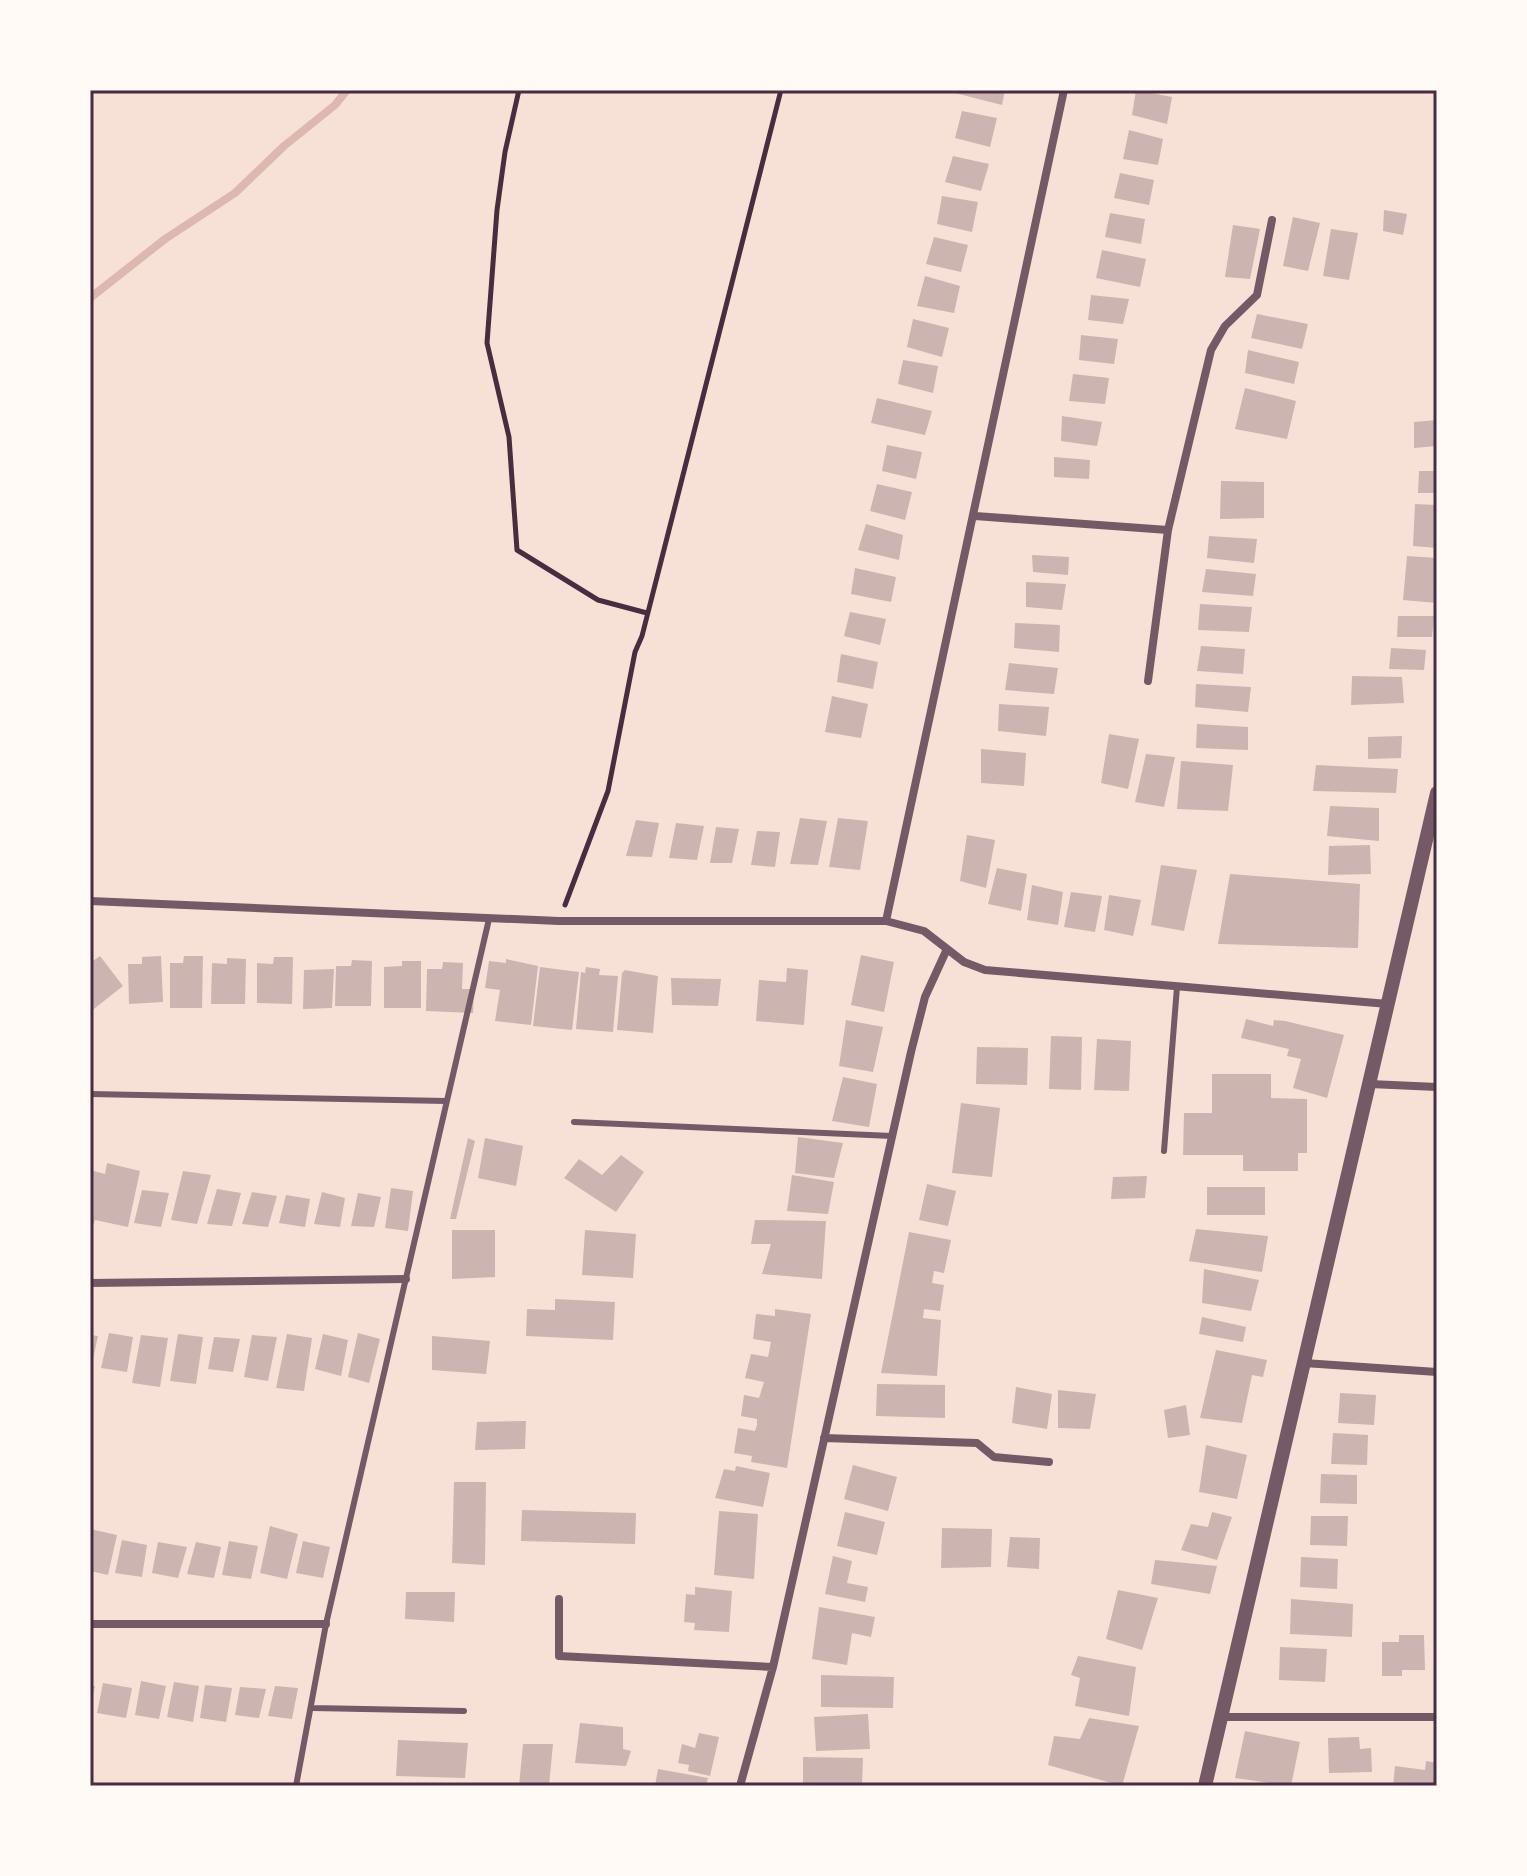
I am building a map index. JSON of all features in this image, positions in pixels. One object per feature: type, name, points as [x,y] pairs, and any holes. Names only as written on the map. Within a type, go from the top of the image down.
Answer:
[{"type":"street","points":[[886,921],[1064,90]]},
{"type":"street","points":[[1148,681],[1168,530],[1211,350],[1225,326],[1257,295],[1272,220]]},
{"type":"street","points":[[975,516],[1168,530]]},
{"type":"street","points":[[1205,1786],[1437,793]]},
{"type":"street","points":[[90,901],[559,921],[886,921],[924,931],[964,962],[985,970],[1388,1004]]},
{"type":"street","points":[[740,1786],[773,1667],[925,997],[947,949]]},
{"type":"street","points":[[1370,1084],[1437,1087]]},
{"type":"street","points":[[90,1283],[406,1279]]},
{"type":"street","points":[[1304,1363],[1437,1372]]},
{"type":"street","points":[[824,1438],[977,1443],[994,1457],[1049,1462]]},
{"type":"street","points":[[559,1599],[559,1656],[773,1667]]},
{"type":"street","points":[[90,1624],[326,1624]]},
{"type":"street","points":[[1221,1717],[1437,1717]]},
{"type":"lane","points":[[296,1786],[313,1708],[326,1624],[489,919]]},
{"type":"lane","points":[[1164,1151],[1177,987]]},
{"type":"lane","points":[[90,1094],[446,1101]]},
{"type":"lane","points":[[574,1122],[892,1136]]},
{"type":"lane","points":[[313,1708],[464,1711]]},
{"type":"path","points":[[519,90],[505,152],[497,210],[487,343],[509,437],[517,550],[598,600],[647,613]]},
{"type":"path","points":[[559,921],[608,791],[635,652],[781,90]]},
{"type":"building","points":[[956,90],[1005,90],[1002,105],[955,93]]},
{"type":"building","points":[[1136,90],[1172,97],[1167,124],[1132,115]]},
{"type":"building","points":[[962,111],[997,118],[990,147],[955,138]]},
{"type":"building","points":[[1129,130],[1163,139],[1158,165],[1123,159]]},
{"type":"building","points":[[953,156],[989,164],[981,191],[945,182]]},
{"type":"building","points":[[1120,173],[1154,180],[1149,205],[1114,198]]},
{"type":"building","points":[[942,196],[978,202],[972,232],[937,224]]},
{"type":"building","points":[[1384,210],[1407,214],[1403,235],[1383,231]]},
{"type":"building","points":[[1110,213],[1145,219],[1141,244],[1105,237]]},
{"type":"building","points":[[1293,217],[1320,223],[1308,271],[1283,266]]},
{"type":"building","points":[[1233,225],[1260,229],[1250,279],[1225,277]]},
{"type":"building","points":[[1331,229],[1358,233],[1349,280],[1323,276]]},
{"type":"building","points":[[934,237],[968,245],[961,272],[926,264]]},
{"type":"building","points":[[1102,250],[1146,259],[1140,287],[1096,278]]},
{"type":"building","points":[[925,276],[960,286],[954,313],[917,306]]},
{"type":"building","points":[[1091,295],[1129,299],[1123,324],[1088,320]]},
{"type":"building","points":[[1257,314],[1308,324],[1302,349],[1251,338]]},
{"type":"building","points":[[913,319],[949,328],[942,357],[907,347]]},
{"type":"building","points":[[1081,335],[1118,339],[1114,364],[1079,360]]},
{"type":"building","points":[[1248,350],[1299,362],[1294,384],[1245,373]]},
{"type":"building","points":[[903,360],[938,366],[933,393],[898,384]]},
{"type":"building","points":[[1073,374],[1109,378],[1105,404],[1069,401]]},
{"type":"building","points":[[1245,388],[1296,401],[1287,439],[1235,429]]},
{"type":"building","points":[[877,398],[932,411],[925,435],[871,423]]},
{"type":"building","points":[[1062,416],[1102,422],[1097,446],[1061,441]]},
{"type":"building","points":[[1437,420],[1437,446],[1414,448],[1414,422]]},
{"type":"building","points":[[887,445],[922,452],[916,479],[882,471]]},
{"type":"building","points":[[1054,457],[1090,460],[1089,479],[1054,477]]},
{"type":"building","points":[[1419,471],[1437,471],[1437,493],[1418,493]]},
{"type":"building","points":[[1221,481],[1264,482],[1264,518],[1220,519]]},
{"type":"building","points":[[877,484],[912,492],[905,520],[870,511]]},
{"type":"building","points":[[1415,504],[1437,505],[1437,548],[1413,546]]},
{"type":"building","points":[[866,524],[903,535],[899,560],[858,550]]},
{"type":"building","points":[[1209,536],[1257,539],[1254,563],[1207,558]]},
{"type":"building","points":[[1032,555],[1069,557],[1068,575],[1033,572]]},
{"type":"building","points":[[1407,556],[1437,558],[1437,603],[1403,600]]},
{"type":"building","points":[[855,568],[896,577],[891,602],[851,594]]},
{"type":"building","points":[[1206,569],[1256,574],[1253,596],[1202,592]]},
{"type":"building","points":[[1026,582],[1066,584],[1062,610],[1026,607]]},
{"type":"building","points":[[1200,604],[1252,607],[1249,632],[1198,630]]},
{"type":"building","points":[[850,612],[886,619],[880,645],[844,636]]},
{"type":"building","points":[[1398,616],[1434,616],[1432,637],[1397,637]]},
{"type":"building","points":[[1015,623],[1060,625],[1059,652],[1014,648]]},
{"type":"building","points":[[1201,646],[1245,649],[1243,674],[1197,671]]},
{"type":"building","points":[[1391,648],[1426,650],[1424,670],[1389,669]]},
{"type":"building","points":[[841,654],[878,662],[873,689],[837,682]]},
{"type":"building","points":[[1009,663],[1058,668],[1054,694],[1005,690]]},
{"type":"building","points":[[1352,676],[1402,677],[1404,703],[1351,705]]},
{"type":"building","points":[[1196,684],[1251,687],[1248,712],[1195,707]]},
{"type":"building","points":[[832,696],[868,704],[861,738],[825,732]]},
{"type":"building","points":[[999,704],[1049,707],[1046,736],[998,731]]},
{"type":"building","points":[[1197,724],[1248,727],[1248,750],[1196,748]]},
{"type":"building","points":[[1109,734],[1139,739],[1128,789],[1101,783]]},
{"type":"building","points":[[1402,736],[1401,758],[1368,759],[1368,737]]},
{"type":"building","points":[[981,749],[1026,753],[1024,786],[981,783]]},
{"type":"building","points":[[1146,754],[1175,757],[1164,807],[1135,802]]},
{"type":"building","points":[[1181,761],[1233,765],[1228,811],[1177,809]]},
{"type":"building","points":[[1316,765],[1398,769],[1396,793],[1313,791]]},
{"type":"building","points":[[1330,806],[1379,808],[1379,841],[1327,836]]},
{"type":"building","points":[[800,818],[827,821],[818,865],[790,864]]},
{"type":"building","points":[[838,818],[868,821],[860,870],[829,867]]},
{"type":"building","points":[[636,820],[659,823],[652,857],[626,856]]},
{"type":"building","points":[[676,823],[704,826],[697,860],[669,858]]},
{"type":"building","points":[[716,827],[739,829],[732,863],[710,863]]},
{"type":"building","points":[[757,831],[780,832],[775,867],[751,865]]},
{"type":"building","points":[[967,835],[995,840],[986,888],[960,881]]},
{"type":"building","points":[[1370,845],[1371,874],[1328,875],[1329,846]]},
{"type":"building","points":[[1161,865],[1197,870],[1184,931],[1151,925]]},
{"type":"building","points":[[997,868],[1027,874],[1021,911],[988,904]]},
{"type":"building","points":[[1230,874],[1360,884],[1358,948],[1218,944]]},
{"type":"building","points":[[1032,885],[1063,892],[1058,925],[1027,920]]},
{"type":"building","points":[[1071,892],[1102,896],[1095,932],[1064,927]]},
{"type":"building","points":[[1109,895],[1141,900],[1133,936],[1104,930]]},
{"type":"building","points":[[861,955],[894,962],[884,1012],[851,1005]]},
{"type":"building","points":[[100,956],[123,986],[90,1012],[90,963]]},
{"type":"building","points":[[161,956],[163,1002],[129,1004],[128,964],[142,964],[142,957]]},
{"type":"building","points":[[184,956],[203,956],[202,1008],[170,1008],[170,963],[183,963]]},
{"type":"building","points":[[274,957],[293,957],[292,1004],[257,1003],[257,963],[273,964]]},
{"type":"building","points":[[227,958],[246,959],[245,1004],[211,1004],[212,963],[227,964]]},
{"type":"building","points":[[506,959],[538,966],[531,1025],[495,1021],[500,990],[485,988],[489,961],[506,963]]},
{"type":"building","points":[[352,960],[372,961],[371,1006],[335,1006],[336,966],[351,966]]},
{"type":"building","points":[[402,961],[421,961],[421,1008],[384,1008],[384,967],[402,966]]},
{"type":"building","points":[[443,962],[463,963],[462,989],[474,989],[473,1013],[426,1011],[427,969],[442,969]]},
{"type":"building","points":[[540,967],[579,972],[572,1030],[533,1026]]},
{"type":"building","points":[[586,967],[600,969],[599,975],[618,976],[613,1032],[576,1029],[581,972],[585,973]]},
{"type":"building","points":[[787,968],[808,970],[804,1025],[756,1021],[759,980],[786,982]]},
{"type":"building","points":[[334,969],[332,1008],[303,1009],[304,970]]},
{"type":"building","points":[[625,970],[658,976],[653,1033],[617,1030],[622,973]]},
{"type":"building","points":[[671,978],[721,979],[718,1006],[672,1005]]},
{"type":"building","points":[[1246,1019],[1273,1026],[1274,1020],[1285,1021],[1344,1035],[1327,1098],[1293,1088],[1301,1059],[1287,1056],[1289,1049],[1241,1038]]},
{"type":"building","points":[[846,1020],[883,1027],[873,1072],[839,1066]]},
{"type":"building","points":[[1051,1036],[1082,1037],[1081,1090],[1049,1089]]},
{"type":"building","points":[[1097,1039],[1131,1041],[1129,1091],[1094,1090]]},
{"type":"building","points":[[977,1047],[1028,1048],[1027,1085],[976,1084]]},
{"type":"building","points":[[1212,1074],[1271,1074],[1271,1098],[1307,1099],[1307,1153],[1298,1153],[1298,1171],[1243,1171],[1243,1155],[1183,1155],[1184,1113],[1212,1113]]},
{"type":"building","points":[[843,1077],[877,1084],[869,1127],[832,1121]]},
{"type":"building","points":[[961,1103],[1000,1108],[992,1177],[952,1173]]},
{"type":"building","points":[[798,1137],[843,1143],[834,1178],[795,1173]]},
{"type":"building","points":[[468,1138],[475,1141],[456,1219],[450,1219]]},
{"type":"building","points":[[485,1138],[523,1146],[516,1186],[478,1178]]},
{"type":"building","points":[[621,1155],[644,1172],[616,1212],[564,1178],[579,1159],[602,1175]]},
{"type":"building","points":[[107,1163],[140,1171],[128,1227],[95,1220],[90,1233],[90,1170],[105,1174]]},
{"type":"building","points":[[183,1171],[211,1175],[197,1224],[171,1220]]},
{"type":"building","points":[[792,1175],[834,1182],[828,1214],[787,1211]]},
{"type":"building","points":[[1147,1176],[1145,1198],[1111,1199],[1113,1177]]},
{"type":"building","points":[[927,1184],[956,1191],[948,1226],[919,1220]]},
{"type":"building","points":[[1207,1187],[1265,1187],[1265,1215],[1207,1215]]},
{"type":"building","points":[[391,1188],[413,1191],[408,1231],[385,1228]]},
{"type":"building","points":[[217,1189],[241,1193],[232,1226],[207,1224]]},
{"type":"building","points":[[142,1190],[169,1193],[161,1227],[134,1223]]},
{"type":"building","points":[[252,1192],[277,1196],[268,1227],[242,1224]]},
{"type":"building","points":[[322,1192],[345,1198],[340,1227],[314,1224]]},
{"type":"building","points":[[358,1193],[381,1197],[374,1227],[351,1226]]},
{"type":"building","points":[[286,1195],[310,1199],[305,1227],[279,1223]]},
{"type":"building","points":[[755,1220],[826,1221],[822,1279],[762,1274],[771,1244],[751,1244]]},
{"type":"building","points":[[1196,1229],[1268,1236],[1262,1272],[1189,1261]]},
{"type":"building","points":[[452,1230],[495,1230],[495,1277],[452,1279]]},
{"type":"building","points":[[585,1230],[636,1234],[633,1278],[582,1275]]},
{"type":"building","points":[[909,1232],[951,1240],[944,1273],[934,1271],[932,1283],[944,1285],[940,1311],[924,1309],[923,1318],[941,1320],[937,1376],[881,1373]]},
{"type":"building","points":[[1204,1269],[1259,1280],[1251,1311],[1202,1303]]},
{"type":"building","points":[[555,1299],[615,1302],[613,1340],[526,1336],[527,1309],[555,1310]]},
{"type":"building","points":[[775,1309],[811,1314],[787,1468],[751,1462],[752,1456],[734,1453],[738,1428],[755,1431],[757,1425],[757,1419],[741,1416],[744,1395],[759,1398],[764,1382],[745,1378],[751,1354],[768,1357],[771,1342],[753,1339],[756,1314],[775,1316]]},
{"type":"building","points":[[1202,1317],[1246,1327],[1243,1342],[1199,1334]]},
{"type":"building","points":[[109,1333],[133,1337],[127,1372],[101,1368]]},
{"type":"building","points":[[358,1333],[380,1339],[369,1383],[348,1377]]},
{"type":"building","points":[[178,1334],[203,1337],[196,1384],[170,1381]]},
{"type":"building","points":[[287,1334],[312,1338],[304,1391],[276,1388]]},
{"type":"building","points":[[323,1334],[348,1340],[341,1376],[315,1369]]},
{"type":"building","points":[[90,1335],[98,1336],[91,1368],[90,1368]]},
{"type":"building","points":[[141,1335],[168,1338],[160,1387],[132,1383]]},
{"type":"building","points":[[252,1335],[277,1337],[268,1381],[244,1377]]},
{"type":"building","points":[[432,1336],[490,1341],[486,1374],[432,1370]]},
{"type":"building","points":[[214,1337],[240,1339],[233,1372],[208,1369]]},
{"type":"building","points":[[1216,1350],[1267,1360],[1263,1377],[1252,1375],[1242,1423],[1200,1418]]},
{"type":"building","points":[[877,1384],[945,1385],[945,1418],[876,1416]]},
{"type":"building","points":[[1016,1387],[1052,1394],[1047,1429],[1012,1423]]},
{"type":"building","points":[[1058,1390],[1096,1394],[1090,1429],[1058,1428]]},
{"type":"building","points":[[1340,1393],[1376,1395],[1374,1425],[1338,1423]]},
{"type":"building","points":[[1186,1405],[1190,1435],[1168,1438],[1164,1410]]},
{"type":"building","points":[[526,1421],[525,1449],[475,1450],[477,1422]]},
{"type":"building","points":[[1333,1433],[1368,1435],[1367,1465],[1331,1464]]},
{"type":"building","points":[[1206,1445],[1247,1455],[1237,1499],[1199,1492]]},
{"type":"building","points":[[853,1465],[897,1477],[888,1511],[844,1499]]},
{"type":"building","points":[[736,1466],[770,1473],[763,1507],[715,1498],[724,1469],[735,1471]]},
{"type":"building","points":[[1321,1474],[1357,1475],[1357,1504],[1320,1503]]},
{"type":"building","points":[[454,1482],[486,1482],[485,1565],[452,1563]]},
{"type":"building","points":[[522,1510],[636,1513],[635,1544],[521,1541]]},
{"type":"building","points":[[719,1511],[758,1514],[754,1579],[714,1575]]},
{"type":"building","points":[[845,1512],[885,1522],[877,1555],[837,1546]]},
{"type":"building","points":[[1212,1512],[1232,1517],[1217,1560],[1181,1550],[1191,1524],[1208,1527]]},
{"type":"building","points":[[1311,1516],[1348,1516],[1347,1546],[1310,1545]]},
{"type":"building","points":[[270,1526],[298,1534],[287,1579],[260,1573]]},
{"type":"building","points":[[942,1528],[992,1529],[991,1567],[941,1568]]},
{"type":"building","points":[[90,1529],[117,1535],[108,1575],[90,1571]]},
{"type":"building","points":[[1010,1537],[1040,1538],[1039,1569],[1007,1567]]},
{"type":"building","points":[[122,1540],[147,1545],[142,1577],[115,1573]]},
{"type":"building","points":[[229,1541],[258,1546],[251,1579],[222,1575]]},
{"type":"building","points":[[303,1541],[330,1547],[323,1578],[296,1573]]},
{"type":"building","points":[[158,1542],[187,1547],[178,1578],[152,1573]]},
{"type":"building","points":[[196,1542],[221,1547],[214,1578],[187,1574]]},
{"type":"building","points":[[833,1556],[852,1561],[847,1583],[868,1587],[865,1602],[825,1594]]},
{"type":"building","points":[[1301,1557],[1338,1559],[1337,1589],[1300,1587]]},
{"type":"building","points":[[1155,1560],[1217,1566],[1210,1594],[1151,1584]]},
{"type":"building","points":[[695,1587],[732,1591],[729,1632],[694,1630],[695,1623],[684,1622],[686,1594],[695,1595]]},
{"type":"building","points":[[1118,1590],[1158,1598],[1142,1650],[1106,1639]]},
{"type":"building","points":[[406,1592],[455,1592],[454,1622],[405,1619]]},
{"type":"building","points":[[1291,1599],[1353,1604],[1352,1637],[1290,1634]]},
{"type":"building","points":[[819,1607],[875,1617],[871,1637],[852,1633],[847,1665],[812,1659]]},
{"type":"building","points":[[1399,1635],[1424,1635],[1425,1670],[1402,1670],[1402,1676],[1382,1676],[1382,1642],[1399,1642]]},
{"type":"building","points":[[1280,1647],[1327,1649],[1325,1682],[1279,1680]]},
{"type":"building","points":[[1078,1656],[1136,1667],[1129,1716],[1075,1706],[1080,1678],[1071,1675]]},
{"type":"building","points":[[821,1675],[894,1677],[893,1708],[821,1707]]},
{"type":"building","points":[[141,1681],[166,1686],[159,1719],[135,1715]]},
{"type":"building","points":[[174,1682],[199,1686],[193,1722],[167,1717]]},
{"type":"building","points":[[103,1683],[132,1688],[126,1718],[97,1713]]},
{"type":"building","points":[[205,1685],[232,1688],[226,1722],[200,1718]]},
{"type":"building","points":[[90,1686],[95,1686],[91,1705],[90,1705]]},
{"type":"building","points":[[275,1686],[298,1688],[292,1719],[268,1716]]},
{"type":"building","points":[[240,1687],[266,1689],[259,1718],[235,1715]]},
{"type":"building","points":[[868,1714],[870,1749],[816,1751],[814,1717]]},
{"type":"building","points":[[1089,1718],[1139,1726],[1122,1786],[1048,1765],[1054,1736],[1080,1739]]},
{"type":"building","points":[[580,1723],[623,1727],[623,1749],[631,1751],[626,1766],[575,1763]]},
{"type":"building","points":[[1245,1731],[1300,1742],[1291,1786],[1235,1778]]},
{"type":"building","points":[[699,1733],[719,1737],[710,1776],[688,1771],[689,1765],[678,1763],[682,1744],[695,1748]]},
{"type":"building","points":[[1359,1737],[1360,1749],[1371,1748],[1372,1772],[1329,1773],[1328,1738]]},
{"type":"building","points":[[398,1740],[468,1743],[465,1778],[396,1776]]},
{"type":"building","points":[[523,1744],[553,1744],[549,1786],[519,1786]]},
{"type":"building","points":[[803,1757],[863,1758],[862,1786],[803,1786]]},
{"type":"building","points":[[1426,1761],[1437,1763],[1437,1786],[1393,1786],[1395,1766],[1425,1770]]},
{"type":"building","points":[[658,1769],[708,1778],[706,1786],[655,1786]]},
{"type":"waterway","points":[[90,298],[165,239],[235,193],[284,146],[335,105],[347,90]]}]
